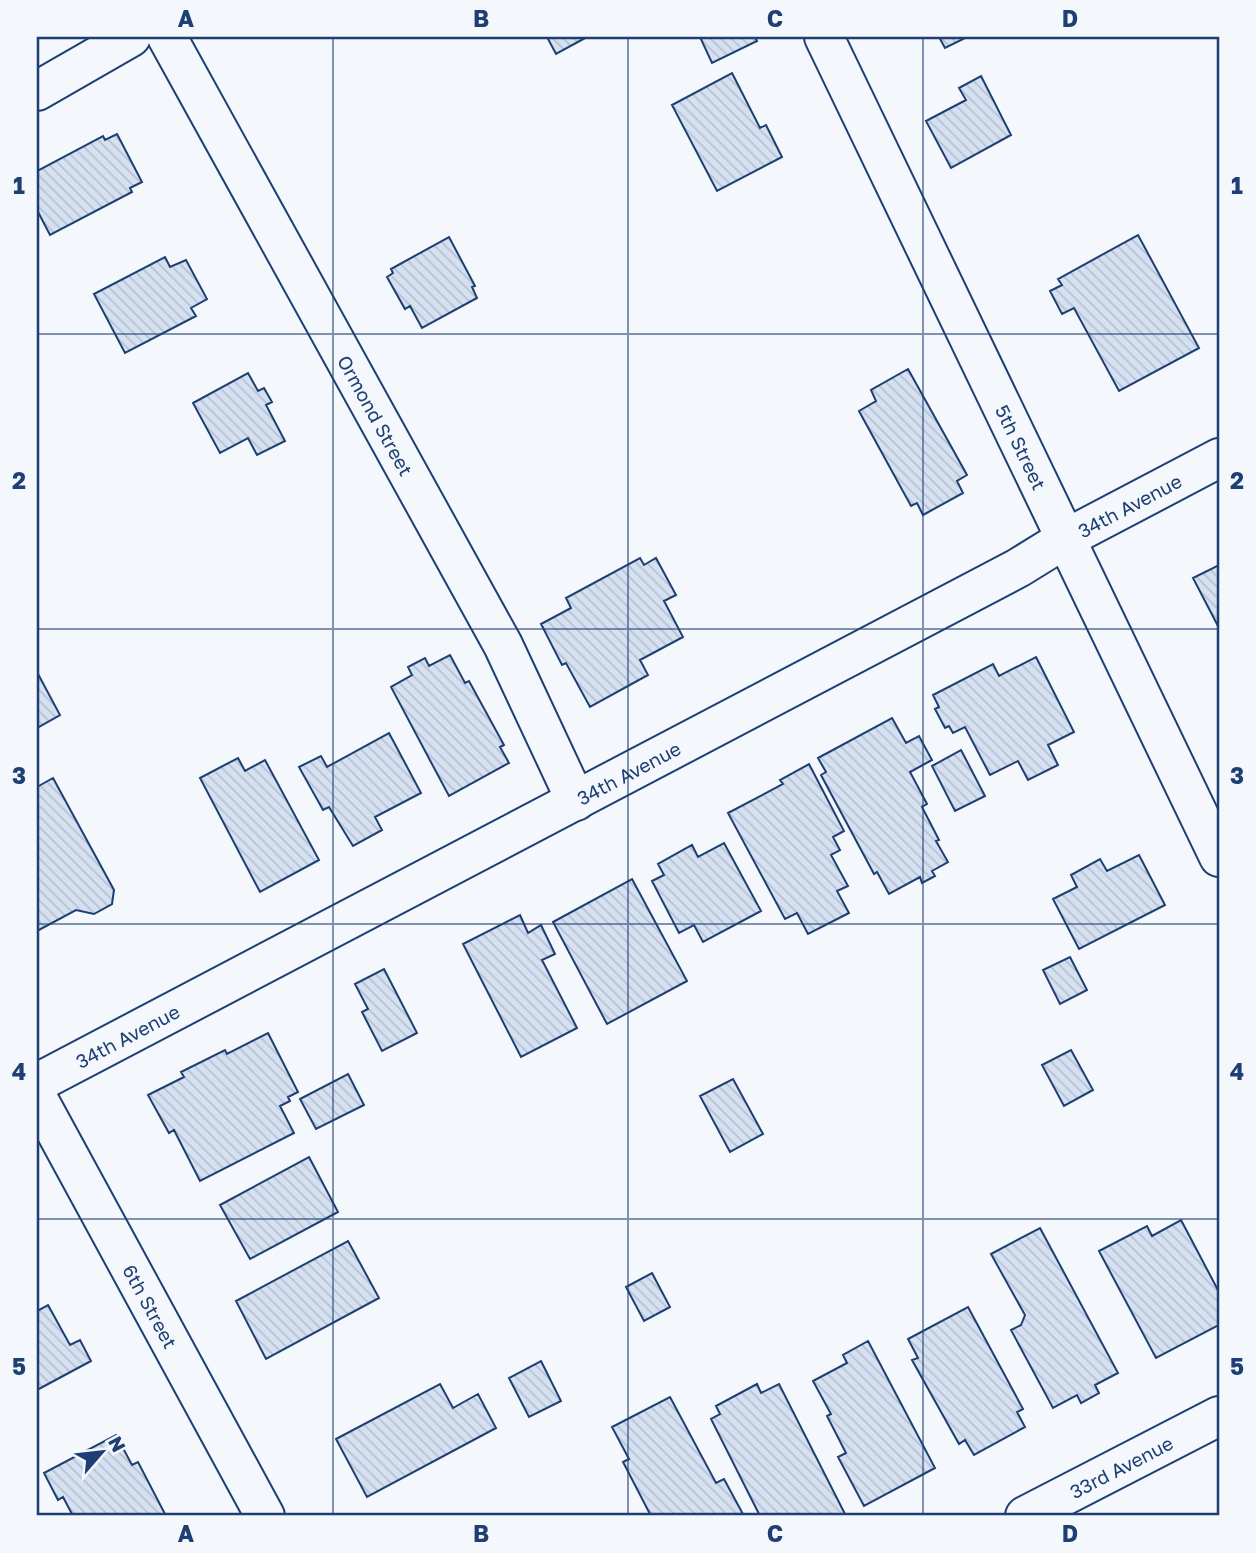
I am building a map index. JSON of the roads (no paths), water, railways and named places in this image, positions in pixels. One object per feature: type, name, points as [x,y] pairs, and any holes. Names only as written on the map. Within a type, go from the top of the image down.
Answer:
[{"type":"street","points":[[37,91],[131,37]]},
{"type":"street","name":"Ormond Street","points":[[167,37],[503,645],[576,801]]},
{"type":"street","name":"5th Street","points":[[824,37],[1219,857]]},
{"type":"street","name":"34th Avenue","points":[[37,1083],[1027,564],[1065,539],[1219,458]]},
{"type":"street","name":"6th Street","points":[[37,1097],[265,1516]]},
{"type":"street","name":"33rd Avenue","points":[[1025,1516],[1219,1416]]}]
